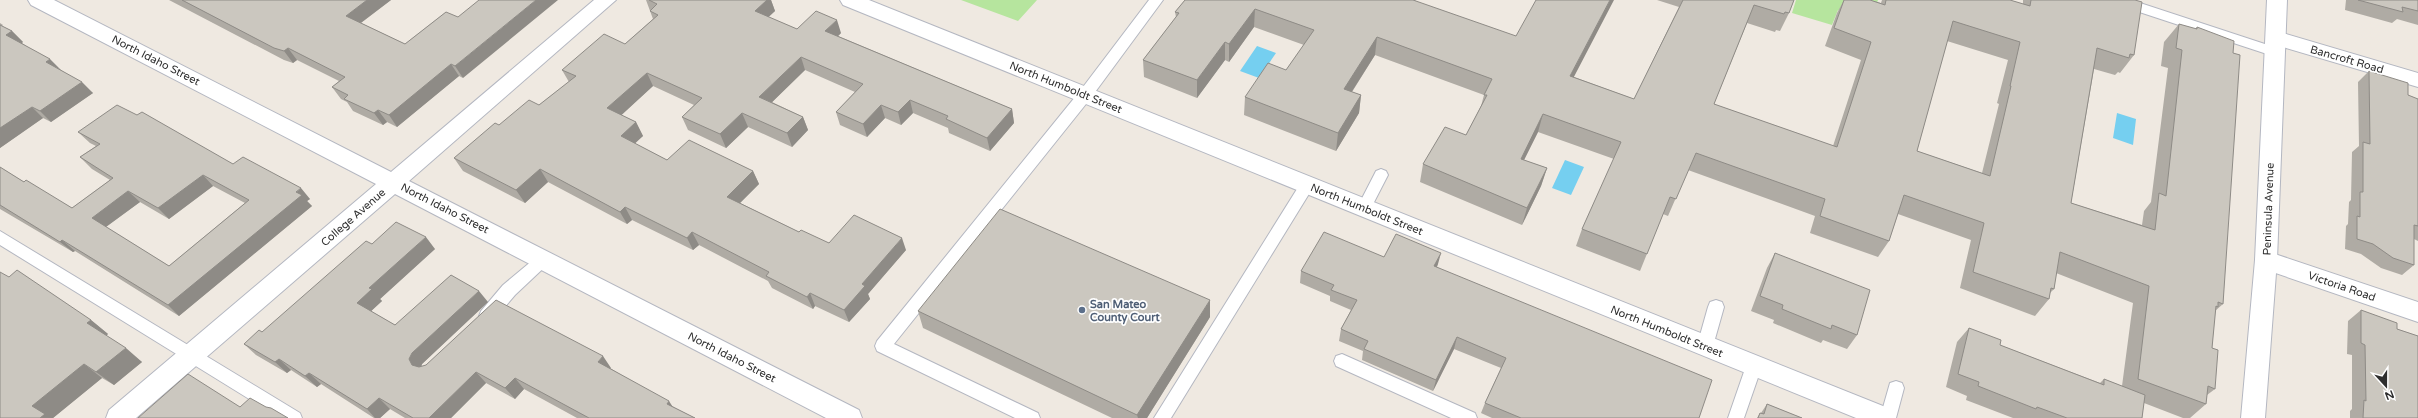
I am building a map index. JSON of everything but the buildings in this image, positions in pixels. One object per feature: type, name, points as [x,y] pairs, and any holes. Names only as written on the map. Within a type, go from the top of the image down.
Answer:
[{"type":"street","name":"North Idaho Street","points":[[38,0],[544,259],[850,418]]},
{"type":"street","name":"College Avenue","points":[[118,418],[606,0]]},
{"type":"street","name":"North Humboldt Street","points":[[850,0],[1884,418]]},
{"type":"street","name":"Peninsula Avenue","points":[[2253,418],[2266,260],[2277,0]]},
{"type":"street","name":"Bancroft Road","points":[[2275,45],[2418,80]]},
{"type":"street","name":"Victoria Road","points":[[2266,260],[2418,312]]},
{"type":"lane","points":[[1032,418],[883,346],[1085,95],[1156,0]]},
{"type":"lane","points":[[2118,0],[2275,45]]},
{"type":"lane","points":[[1364,208],[1381,175]]},
{"type":"lane","points":[[1162,418],[1307,185]]},
{"type":"lane","points":[[0,238],[294,418]]},
{"type":"lane","points":[[477,325],[494,310],[509,290],[544,259]]},
{"type":"lane","points":[[1705,346],[1716,306]]},
{"type":"lane","points":[[1342,361],[1469,418]]},
{"type":"lane","points":[[1736,418],[1754,366]]},
{"type":"lane","points":[[1888,418],[1896,388]]},
{"type":"green space","points":[[961,0],[1037,0],[1018,21]]},
{"type":"green space","points":[[1796,0],[1878,0],[1872,18],[1838,10],[1832,25],[1792,13]]},
{"type":"water","points":[[1257,46],[1276,53],[1259,78],[1240,71]]},
{"type":"water","points":[[2117,113],[2136,119],[2133,145],[2113,138]]},
{"type":"water","points":[[1565,160],[1584,167],[1571,195],[1552,188]]},
{"type":"place","name":"San Mateo County Court","points":[[1082,310]]}]
